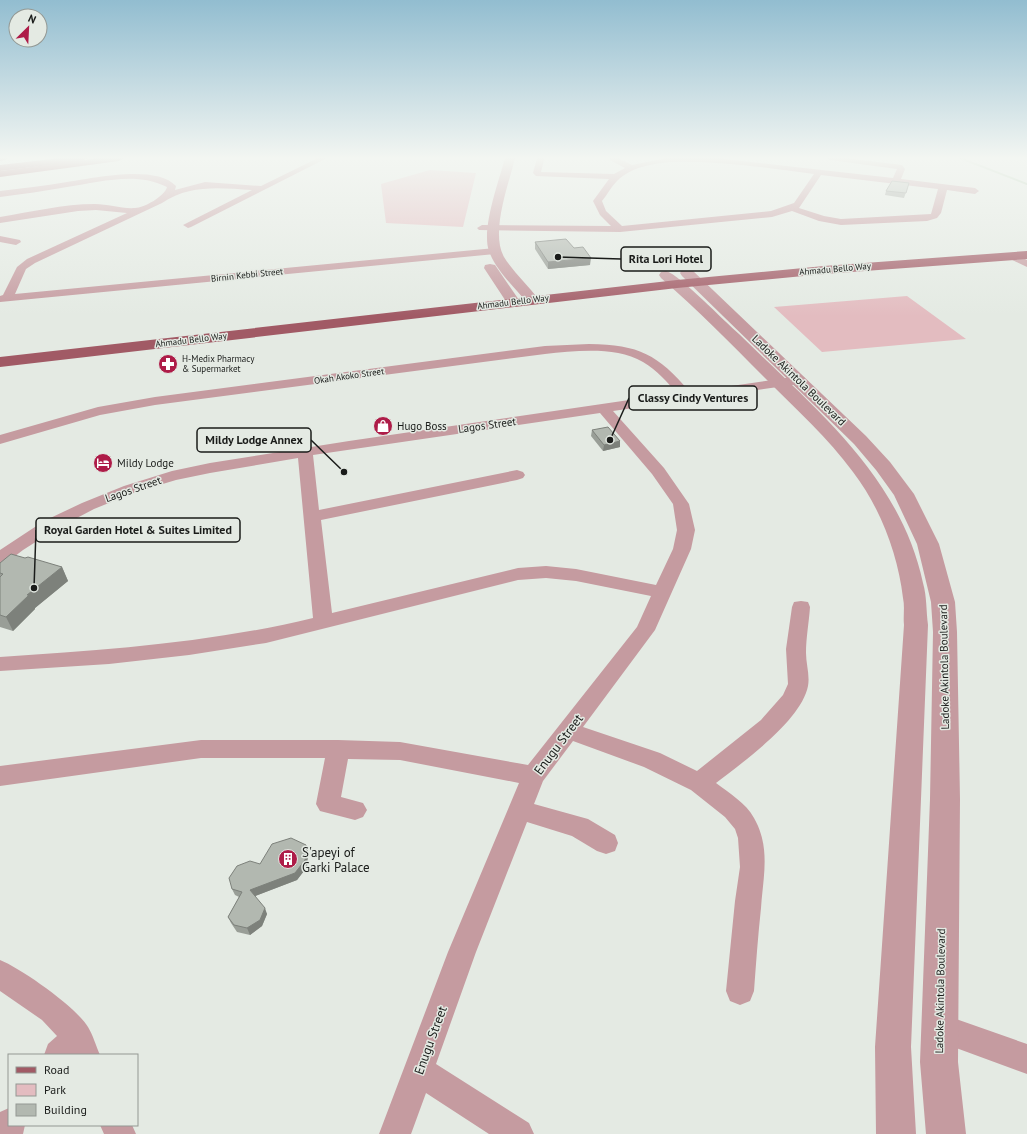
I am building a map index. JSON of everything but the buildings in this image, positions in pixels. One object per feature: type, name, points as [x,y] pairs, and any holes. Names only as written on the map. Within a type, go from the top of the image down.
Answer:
[{"type":"main road","name":"Ahmadu Bello Way","points":[[0,362],[528,295],[862,258],[1027,248]]},
{"type":"main road","name":"Ahmadu Bello Way","points":[[682,278],[1027,255]]},
{"type":"main road","name":"Ahmadu Bello Way","points":[[0,351],[510,298]]},
{"type":"street","points":[[0,220],[59,211]]},
{"type":"street","points":[[3,299],[22,268],[31,261],[136,211]]},
{"type":"street","points":[[188,225],[216,211]]},
{"type":"street","points":[[487,211],[481,240],[488,264],[510,298]]},
{"type":"street","points":[[498,211],[494,228],[493,244],[495,251],[528,295]]},
{"type":"street","points":[[601,211],[620,229]]},
{"type":"street","points":[[481,240],[494,228],[620,229],[772,214],[782,211]]},
{"type":"street","points":[[800,211],[822,219],[841,222],[927,218],[934,216],[937,211]]},
{"type":"street","points":[[0,239],[16,242]]},
{"type":"street","name":"Birnin Kebbi Street","points":[[3,299],[481,240],[495,251]]},
{"type":"street","points":[[1012,256],[1027,264]]},
{"type":"street","name":"Ladoke Akintola Boulevard","points":[[682,278],[790,382],[860,440],[883,466],[904,494],[928,544],[943,602],[945,632],[945,799],[939,1062],[946,1134]]},
{"type":"street","name":"Okah Akoko Street","points":[[0,440],[98,411],[155,401],[545,350],[582,347],[622,351],[642,357],[658,366],[687,396]]},
{"type":"street","name":"Ladoke Akintola Boulevard","points":[[790,382],[860,469],[878,496],[900,541],[909,569],[915,599],[916,625],[911,729],[893,1047],[896,1134]]},
{"type":"street","name":"Lagos Street","points":[[0,559],[50,525],[88,506],[130,489],[172,476],[305,452],[790,382]]},
{"type":"street","name":"Enugu Street","points":[[395,1134],[462,952],[533,776],[645,630],[682,549],[686,530],[681,504],[658,471],[604,408]]},
{"type":"street","points":[[305,452],[323,623]]},
{"type":"street","points":[[312,517],[517,475]]},
{"type":"street","points":[[0,664],[109,656],[189,648],[266,636],[518,574],[546,572],[662,592]]},
{"type":"street","points":[[699,783],[769,725],[789,704],[797,688],[798,672],[796,651],[801,607]]},
{"type":"street","points":[[567,730],[652,760],[699,783],[733,810],[745,824],[750,838],[753,867],[748,901],[740,991]]},
{"type":"street","points":[[0,776],[201,749],[338,749],[400,751],[533,776]]},
{"type":"street","points":[[338,749],[328,804],[355,810]]},
{"type":"street","points":[[520,810],[579,827],[606,843]]},
{"type":"street","points":[[0,974],[52,1010],[73,1049]]},
{"type":"street","points":[[940,1028],[1027,1059]]},
{"type":"street","points":[[419,1071],[518,1134]]},
{"type":"green space","points":[[384,211],[467,211],[463,227],[386,223]]},
{"type":"green space","points":[[907,296],[966,339],[822,352],[774,307]]},
{"type":"place","name":"Rita Lori Hotel","points":[[558,257]]},
{"type":"place","name":"H-Medix Pharmacy & Supermarket","points":[[168,364]]},
{"type":"place","name":"Hugo Boss","points":[[383,426]]},
{"type":"place","name":"Classy Cindy Ventures","points":[[610,440]]},
{"type":"place","name":"Mildy Lodge","points":[[103,463]]},
{"type":"place","name":"Mildy Lodge Annex","points":[[344,472]]},
{"type":"place","name":"Royal Garden Hotel & Suites Limited","points":[[34,588]]},
{"type":"place","name":"S'apeyi of Garki Palace","points":[[288,859]]}]
